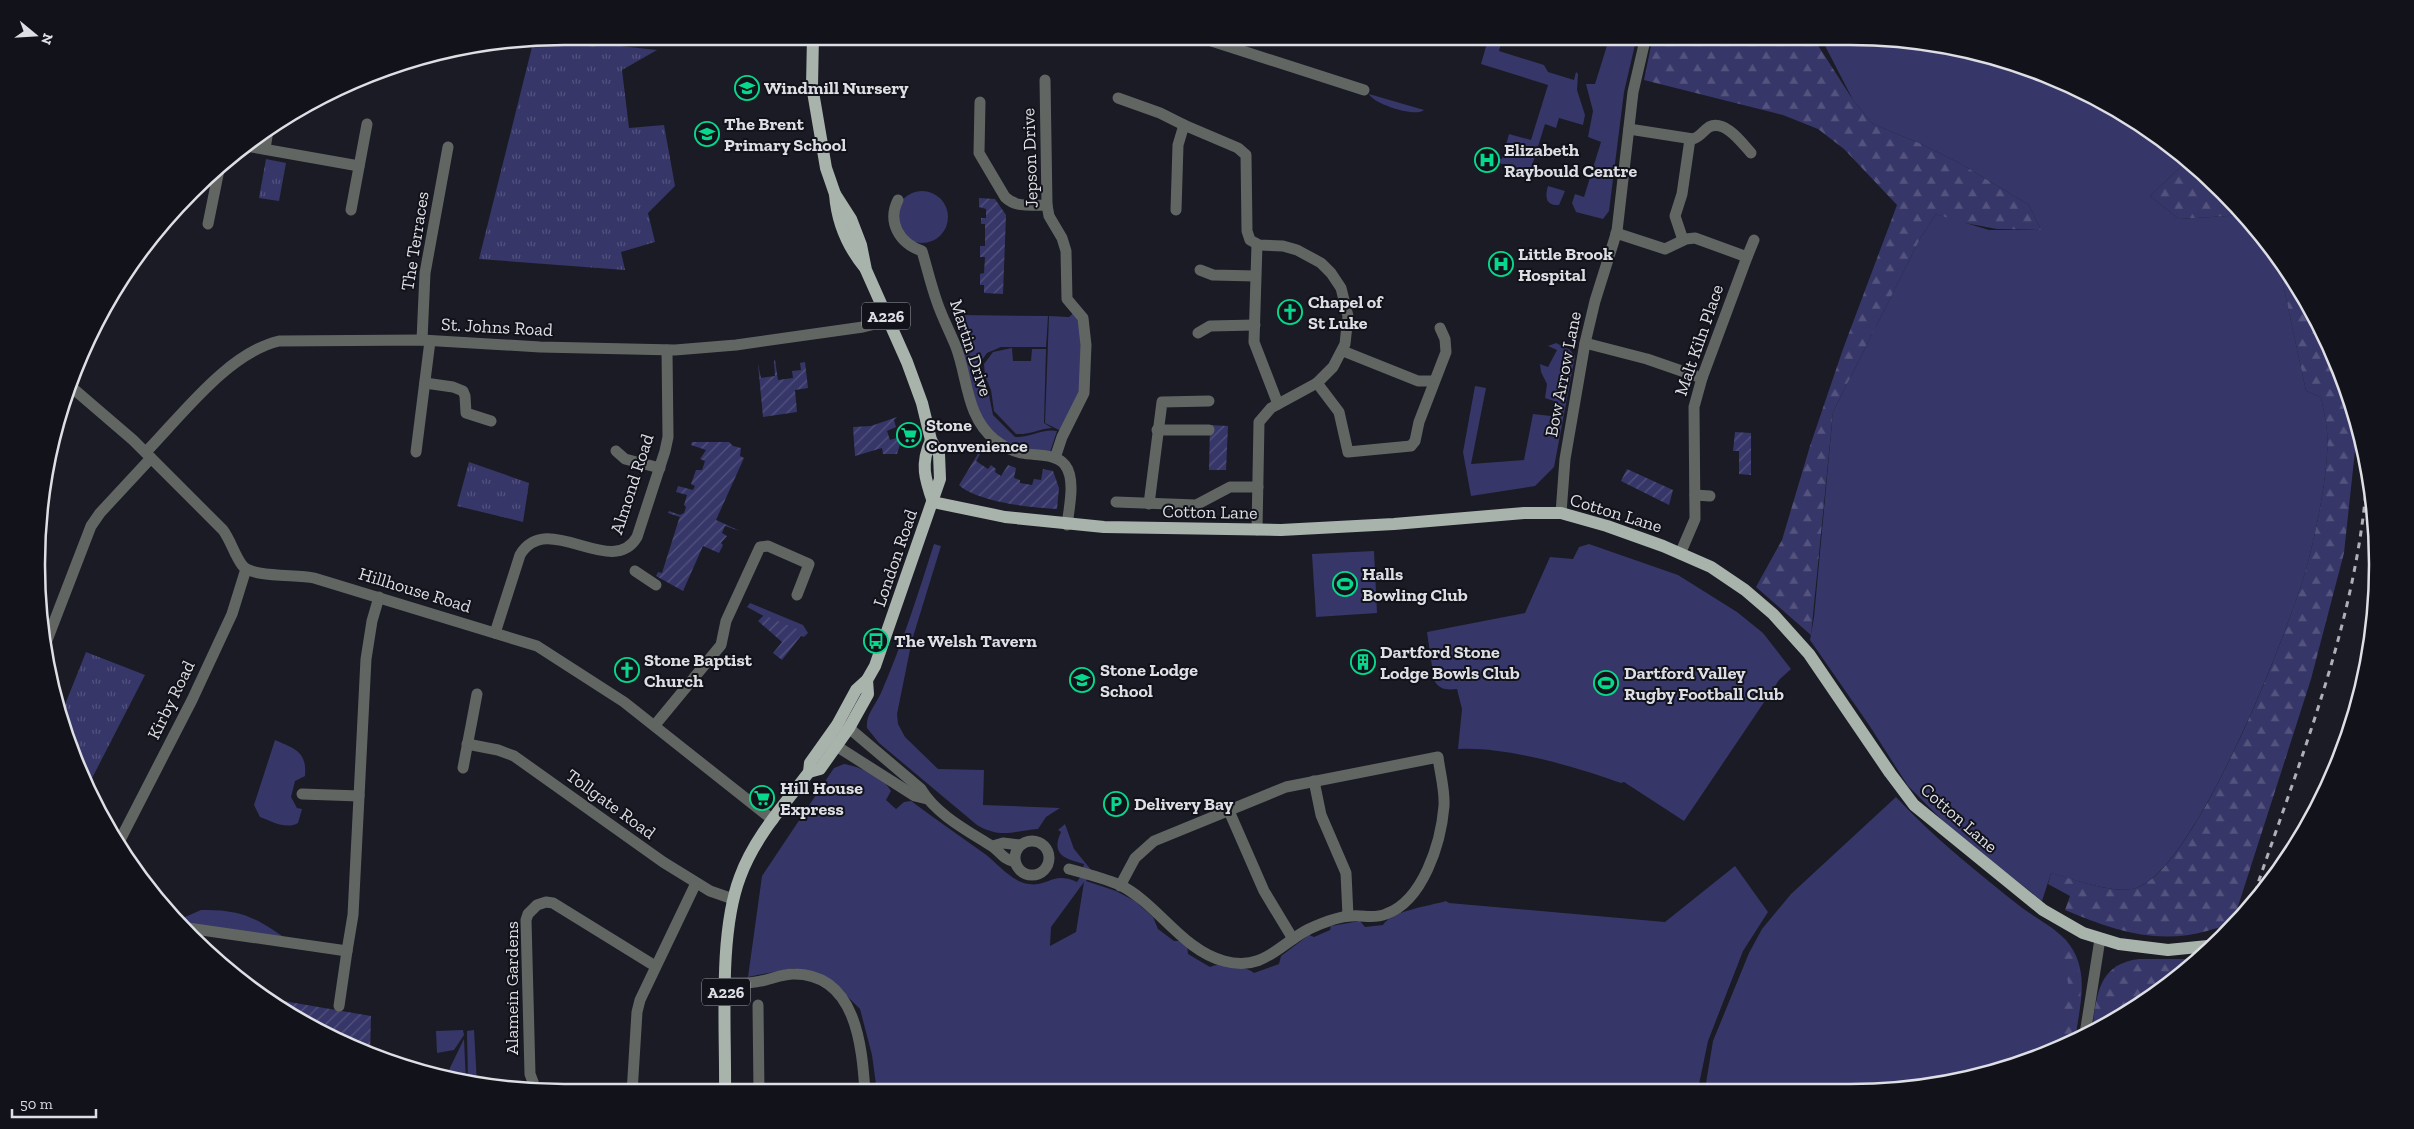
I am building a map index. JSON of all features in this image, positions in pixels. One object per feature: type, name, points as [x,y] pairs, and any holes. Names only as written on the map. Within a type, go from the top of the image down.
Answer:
[{"type":"main road","name":"London Road","points":[[725,1084],[728,928],[733,899],[750,854],[772,820],[808,772],[820,769],[831,744],[843,726],[856,690],[867,680],[887,634],[916,544],[933,502],[926,480],[924,455],[931,440],[916,386],[866,270],[861,245],[851,219],[835,194],[826,168],[812,86],[813,45]]},
{"type":"main road","name":"Cotton Lane","points":[[933,502],[1005,517],[1067,525],[1257,530],[1376,526],[1508,513],[1562,513],[1608,526],[1680,554],[1721,574],[1773,614],[1809,654],[1890,773],[1921,811],[2037,906],[2069,926],[2100,939],[2158,950],[2200,948]]},
{"type":"street","points":[[1224,45],[1364,90]]},
{"type":"street","name":"Bow Arrow Lane","points":[[1562,513],[1565,459],[1585,343],[1595,301],[1616,233],[1633,92],[1644,45]]},
{"type":"street","name":"Jepson Drive","points":[[1045,80],[1047,205],[1049,216],[1062,238],[1066,251],[1066,296],[1082,318],[1086,345],[1084,393],[1062,437],[1055,458]]},
{"type":"street","points":[[1118,98],[1160,113],[1239,149],[1245,154],[1248,163],[1248,235],[1250,240],[1257,244],[1297,250],[1315,258],[1331,273],[1343,293],[1347,311],[1347,332],[1343,351],[1333,367],[1317,383],[1266,412],[1259,424],[1257,530]]},
{"type":"street","points":[[980,102],[979,153],[1000,190],[1010,202],[1047,205]]},
{"type":"street","points":[[351,210],[367,124]]},
{"type":"street","points":[[1176,210],[1178,145],[1184,125]]},
{"type":"street","points":[[1629,129],[1690,139],[1699,137],[1710,127],[1718,126],[1734,134],[1751,153]]},
{"type":"street","points":[[265,149],[267,139]]},
{"type":"street","points":[[1683,240],[1676,216],[1682,197],[1690,139]]},
{"type":"street","points":[[255,147],[359,166]]},
{"type":"street","name":"The Terraces","points":[[416,452],[425,383],[426,274],[448,147]]},
{"type":"street","points":[[208,224],[217,178]]},
{"type":"street","name":"Martin Drive","points":[[898,200],[893,216],[896,230],[906,242],[922,250],[937,302],[956,346],[969,397],[980,422],[992,437],[1011,449],[1055,458]]},
{"type":"street","points":[[1616,233],[1664,249],[1683,240],[1696,239],[1747,257]]},
{"type":"street","name":"Malt Kiln Place","points":[[1680,554],[1695,516],[1694,407],[1702,378],[1754,240]]},
{"type":"street","points":[[1257,244],[1255,276],[1256,349],[1278,404]]},
{"type":"street","points":[[1200,270],[1213,275],[1255,276]]},
{"type":"street","name":"St. Johns Road","points":[[49,634],[91,526],[100,513],[149,455],[229,367],[247,353],[266,344],[292,340],[426,340],[540,347],[667,350],[736,345],[863,327],[888,321]]},
{"type":"street","points":[[1198,333],[1210,326],[1255,325]]},
{"type":"street","points":[[1317,383],[1337,409],[1342,420],[1346,450],[1352,452],[1411,446],[1415,441],[1419,422],[1446,352],[1445,339],[1440,328]]},
{"type":"street","points":[[1585,343],[1647,359],[1702,378]]},
{"type":"street","name":"Almond Road","points":[[495,633],[520,555],[525,546],[541,538],[611,551],[627,550],[637,538],[668,437],[667,350]]},
{"type":"street","points":[[1343,351],[1418,381],[1434,382]]},
{"type":"street","points":[[425,383],[458,388],[466,396],[466,413],[491,422]]},
{"type":"street","points":[[76,391],[149,455],[223,530],[246,569]]},
{"type":"street","points":[[1149,504],[1162,402],[1208,400]]},
{"type":"street","points":[[1157,430],[1209,430]]},
{"type":"street","points":[[616,451],[625,459],[660,468]]},
{"type":"street","points":[[1055,458],[1065,465],[1069,474],[1067,525]]},
{"type":"street","points":[[1116,502],[1197,505],[1228,487],[1258,487]]},
{"type":"street","points":[[1695,495],[1710,496]]},
{"type":"street","points":[[655,725],[722,645],[726,621],[760,547],[768,546],[809,564],[797,595]]},
{"type":"street","name":"Hillhouse Road","points":[[246,569],[256,573],[305,576],[530,643],[611,693],[655,725],[772,820]]},
{"type":"street","name":"Kirby Road","points":[[122,836],[192,700],[232,614],[246,569]]},
{"type":"street","points":[[635,571],[656,585]]},
{"type":"street","points":[[339,1006],[353,915],[366,659],[372,621],[379,598]]},
{"type":"street","points":[[463,768],[477,694]]},
{"type":"street","points":[[843,726],[920,789],[927,799],[967,831],[993,846],[999,854],[1016,862]]},
{"type":"street","name":"Tollgate Road","points":[[467,744],[498,750],[514,756],[663,862],[720,896],[733,899]]},
{"type":"street","points":[[831,744],[916,796],[927,799]]},
{"type":"street","points":[[1069,869],[1120,886],[1146,904],[1198,948],[1223,961],[1256,962],[1267,958],[1293,939],[1316,926],[1348,916],[1374,917],[1388,914],[1405,903],[1419,887],[1440,832],[1443,816],[1444,799],[1437,752],[1286,787],[1229,811],[1148,846],[1132,862],[1120,886]]},
{"type":"street","points":[[1314,781],[1320,815],[1346,873],[1348,916]]},
{"type":"street","points":[[302,794],[359,796]]},
{"type":"street","points":[[1229,811],[1264,891],[1293,939]]},
{"type":"street","points":[[993,846],[1003,843],[1020,845],[1033,840],[1042,844],[1048,852],[1049,861],[1042,872],[1033,875],[1020,870],[1015,856],[1020,845]]},
{"type":"street","points":[[632,1084],[637,1012],[655,966],[696,883]]},
{"type":"street","name":"Alamein Gardens","points":[[533,1083],[530,1074],[527,980],[526,920],[530,912],[540,904],[553,904],[655,966]]},
{"type":"street","points":[[193,928],[347,951]]},
{"type":"street","points":[[2086,1026],[2100,939]]},
{"type":"street","points":[[726,983],[756,982],[798,974],[815,979],[831,988],[847,1005],[856,1024],[862,1050],[864,1084]]},
{"type":"street","points":[[758,1005],[759,1084]]},
{"type":"green space","points":[[611,45],[657,50],[622,70],[629,128],[664,125],[675,186],[648,213],[655,242],[621,252],[625,270],[479,259],[532,46]]},
{"type":"green space","points":[[1486,45],[1500,45],[1499,51],[1544,65],[1548,72],[1574,80],[1576,72],[1578,74],[1577,90],[1585,115],[1583,125],[1559,118],[1556,128],[1545,124],[1530,172],[1492,161],[1493,157],[1502,159],[1509,134],[1531,140],[1548,85],[1481,64]]},
{"type":"green space","points":[[1607,45],[1635,45],[1624,92],[1609,211],[1603,219],[1576,212],[1572,203],[1575,194],[1584,197],[1601,142],[1588,137],[1593,111],[1586,84],[1595,84]]},
{"type":"green space","points":[[1651,45],[1818,45],[1853,100],[1873,124],[1919,143],[1961,164],[2029,205],[2041,230],[1997,229],[1960,222],[1936,214],[1921,237],[1833,412],[1811,635],[1756,587],[1782,540],[1810,446],[1843,349],[1897,205],[1844,149],[1818,129],[1783,115],[1644,80]]},
{"type":"green space","points":[[1825,45],[1883,46],[1951,55],[1984,63],[2048,85],[2109,115],[2166,152],[2182,166],[2150,196],[2179,219],[2234,216],[2262,248],[2281,277],[2306,391],[2321,397],[2327,427],[2327,461],[2322,496],[2308,562],[2283,636],[2238,741],[2213,793],[2186,838],[2160,871],[2136,888],[2127,890],[2106,888],[2051,873],[2042,901],[1947,825],[1908,786],[1869,725],[1810,640],[1814,617],[1833,412],[1921,237],[1936,214],[1989,230],[2041,230],[2029,205],[1961,164],[1919,143],[1873,124],[1853,100]]},
{"type":"green space","points":[[1369,94],[1424,110],[1419,112],[1403,111],[1385,105],[1372,98]]},
{"type":"green space","points":[[266,159],[286,163],[279,201],[259,198]]},
{"type":"green space","points":[[2182,166],[2217,197],[2234,216],[2179,219],[2150,196]]},
{"type":"green space","points":[[1548,186],[1565,191],[1559,205],[1551,204],[1547,200]]},
{"type":"green space","points":[[922,191],[932,193],[940,199],[946,207],[948,217],[946,227],[940,235],[932,241],[922,243],[912,241],[904,235],[898,227],[896,217],[898,207],[904,199],[912,193]]},
{"type":"green space","points":[[979,198],[995,199],[1006,215],[1003,294],[984,293],[984,285],[980,285],[980,274],[984,273],[985,257],[980,257],[980,246],[985,246],[985,224],[981,224],[981,218],[986,218],[986,209],[979,207]]},
{"type":"green space","points":[[2281,277],[2315,335],[2329,366],[2341,398],[2355,448],[2344,553],[2311,679],[2237,911],[2222,927],[2188,935],[2152,936],[2100,924],[2065,910],[2070,896],[2048,884],[2051,873],[2106,888],[2127,890],[2136,888],[2160,871],[2186,838],[2213,793],[2238,742],[2283,637],[2308,562],[2319,515],[2327,461],[2327,427],[2321,397],[2306,391]]},
{"type":"green space","points":[[1075,312],[1081,321],[1082,385],[1061,431],[1045,423],[1049,316],[1069,317]]},
{"type":"green space","points":[[959,315],[1048,316],[1046,347],[1001,347],[987,353],[982,360],[981,375],[988,390],[993,415],[1015,437],[1052,430],[1057,431],[1050,452],[1029,449],[1009,442],[1000,437],[985,422],[977,406],[964,357]]},
{"type":"green space","points":[[1556,343],[1570,350],[1575,356],[1554,467],[1535,486],[1471,496],[1463,452],[1475,386],[1486,388],[1471,464],[1524,460],[1533,414],[1551,416],[1554,401],[1545,398],[1547,384],[1541,372],[1540,364],[1548,367],[1557,350],[1548,346]]},
{"type":"green space","points":[[1012,348],[1013,361],[1031,361],[1032,349],[1046,349],[1044,423],[1052,428],[1016,434],[994,411],[991,390],[985,376],[984,364],[993,352]]},
{"type":"green space","points":[[774,360],[778,380],[793,378],[792,371],[801,370],[800,363],[805,362],[808,388],[795,390],[797,412],[763,417],[758,364],[761,378],[775,376]]},
{"type":"green space","points":[[897,417],[894,420],[896,427],[887,431],[890,440],[909,436],[910,438],[901,441],[897,454],[883,454],[882,448],[855,456],[853,427],[871,426]]},
{"type":"green space","points":[[1210,425],[1228,426],[1226,470],[1209,470]]},
{"type":"green space","points":[[1735,432],[1751,433],[1751,475],[1739,474],[1739,451],[1733,451]]},
{"type":"green space","points":[[692,442],[729,442],[733,446],[741,448],[740,456],[744,458],[716,520],[740,531],[725,526],[722,533],[727,536],[721,543],[723,545],[719,553],[703,546],[683,591],[656,576],[658,572],[662,573],[680,517],[668,513],[669,511],[680,515],[684,513],[686,507],[684,505],[687,495],[676,492],[678,486],[693,490],[695,486],[691,484],[696,470],[702,470],[705,461],[700,459],[706,450],[691,445]]},
{"type":"green space","points":[[984,444],[986,444],[976,461],[988,469],[991,465],[996,469],[995,472],[1001,476],[1008,465],[1016,468],[1014,478],[1020,480],[1020,483],[1032,485],[1034,479],[1041,480],[1043,469],[1053,471],[1059,488],[1057,509],[992,500],[967,491],[959,485]]},
{"type":"green space","points":[[469,462],[529,483],[523,522],[457,506]]},
{"type":"green space","points":[[1627,469],[1673,490],[1669,505],[1621,481]]},
{"type":"green space","points":[[934,544],[941,546],[912,640],[897,714],[898,724],[905,737],[938,769],[984,770],[983,805],[1060,808],[1046,817],[1038,829],[1000,833],[977,825],[879,743],[867,728],[869,715],[889,675],[903,638]]},
{"type":"green space","name":"Dartford Valley Rugby Football Club","points":[[1589,544],[1678,575],[1737,612],[1763,633],[1791,669],[1779,680],[1684,821],[1624,782],[1621,783],[1562,764],[1519,754],[1477,749],[1458,749],[1462,709],[1457,689],[1444,689],[1438,686],[1434,680],[1427,632],[1525,613],[1550,557],[1573,559],[1579,547]]},
{"type":"green space","name":"Halls Bowling Club","points":[[1374,551],[1377,613],[1316,617],[1312,554]]},
{"type":"green space","points":[[750,603],[803,625],[808,633],[804,637],[801,636],[747,607]]},
{"type":"green space","points":[[764,615],[804,632],[782,660],[773,653],[782,642],[758,621]]},
{"type":"green space","points":[[86,652],[145,675],[92,778],[65,705]]},
{"type":"green space","points":[[275,740],[294,749],[302,756],[304,761],[305,776],[295,781],[291,797],[297,808],[302,809],[298,823],[289,826],[260,817],[254,805]]},
{"type":"green space","points":[[844,764],[863,770],[883,781],[891,791],[886,800],[896,809],[904,802],[911,801],[1023,883],[1036,884],[1062,878],[1077,882],[1082,874],[1084,864],[1066,858],[1057,846],[1061,832],[1058,830],[1065,824],[1074,849],[1092,871],[1086,881],[1116,891],[1135,901],[1153,917],[1158,929],[1174,941],[1183,941],[1187,945],[1188,954],[1210,967],[1215,965],[1232,965],[1254,973],[1279,964],[1281,956],[1309,935],[1314,937],[1330,930],[1331,926],[1360,921],[1365,927],[1383,925],[1394,916],[1446,901],[1449,903],[1665,922],[1735,866],[1768,912],[1743,951],[1708,1041],[1699,1084],[876,1084],[872,1055],[860,1009],[832,981],[794,968],[748,977],[762,876],[834,768]],"holes":[[[1084,882],[1076,932],[1050,946],[1051,927]]]},
{"type":"green space","points":[[1896,797],[1956,854],[2021,907],[2057,931],[2069,943],[2078,960],[2082,983],[2076,1031],[2048,1044],[1984,1066],[1917,1080],[1850,1084],[1706,1084],[1713,1041],[1749,953],[1762,929],[1791,894]]},
{"type":"green space","points":[[201,910],[228,911],[249,917],[269,927],[291,942],[194,929],[184,918]]},
{"type":"green space","points":[[2065,939],[2077,963],[2080,975],[2080,1000],[2076,1031],[2055,1041],[2068,983],[2062,949]]},
{"type":"green space","points":[[2139,959],[2187,959],[2138,996],[2093,1022],[2098,994],[2102,984],[2107,975],[2125,962]]},
{"type":"green space","points":[[284,1001],[371,1016],[370,1046],[335,1030]]},
{"type":"green space","points":[[463,1030],[464,1035],[454,1050],[437,1053],[436,1031]]},
{"type":"green space","points":[[474,1030],[477,1076],[468,1075],[467,1031]]},
{"type":"green space","points":[[464,1039],[466,1074],[449,1071]]},
{"type":"railway","points":[[2257,887],[2307,742],[2340,632],[2353,577],[2365,497]]},
{"type":"place","name":"Windmill Nursery","points":[[747,88]]},
{"type":"place","name":"The Brent Primary School","points":[[707,134]]},
{"type":"place","name":"Elizabeth Raybould Centre","points":[[1487,160]]},
{"type":"place","name":"Little Brook Hospital","points":[[1501,264]]},
{"type":"place","name":"Chapel of St Luke","points":[[1290,312]]},
{"type":"place","name":"Stone Convenience","points":[[909,435]]},
{"type":"place","name":"Halls Bowling Club","points":[[1345,584]]},
{"type":"place","name":"The Welsh Tavern","points":[[876,641]]},
{"type":"place","name":"Dartford Stone Lodge Bowls Club","points":[[1363,662]]},
{"type":"place","name":"Stone Baptist Church","points":[[627,670]]},
{"type":"place","name":"Stone Lodge School","points":[[1082,680]]},
{"type":"place","name":"Dartford Valley Rugby Football Club","points":[[1606,683]]},
{"type":"place","name":"Hill House Express","points":[[762,798]]},
{"type":"place","name":"Delivery Bay","points":[[1116,804]]}]
